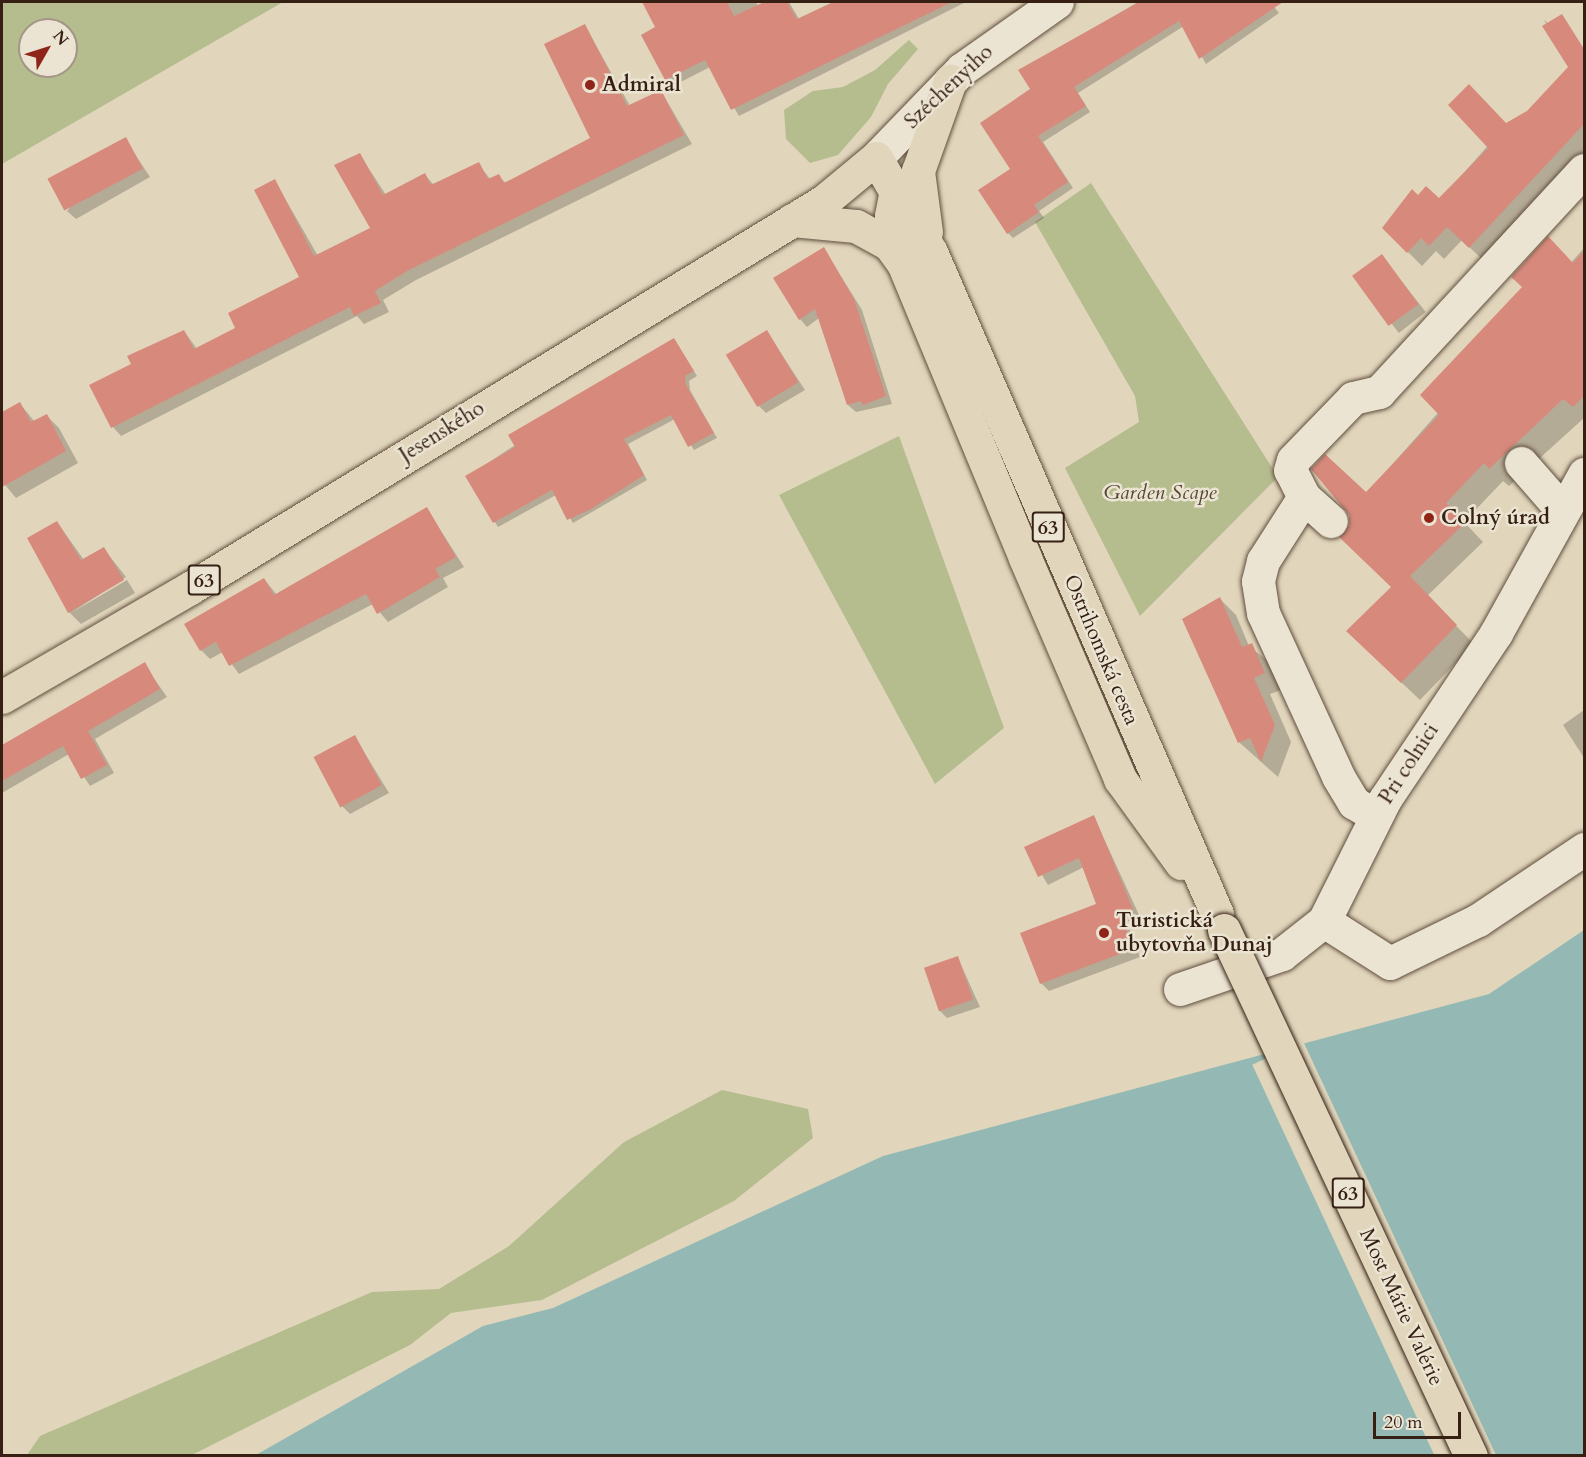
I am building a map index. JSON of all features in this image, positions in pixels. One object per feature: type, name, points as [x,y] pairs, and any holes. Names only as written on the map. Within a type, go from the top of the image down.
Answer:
[{"type":"main road","points":[[792,220],[856,226],[917,257],[918,171],[950,81]]},
{"type":"main road","name":"63","points":[[876,158],[895,195],[917,257]]},
{"type":"main road","name":"Jesenského","points":[[2,697],[190,588],[792,220],[876,158]]},
{"type":"main road","name":"Ostrihomská cesta","points":[[917,257],[1221,922]]},
{"type":"main road","name":"Most Márie Valérie","points":[[1221,922],[1471,1455]]},
{"type":"street","name":"Széchenyiho","points":[[876,158],[950,81],[1057,2]]},
{"type":"street","points":[[1331,521],[1304,497],[1290,470],[1293,460],[1353,398],[1379,392],[1584,170]]},
{"type":"street","points":[[1521,463],[1562,510]]},
{"type":"street","name":"Pri colnici","points":[[1180,989],[1282,954],[1324,921],[1376,816],[1496,633],[1562,510],[1584,474]]},
{"type":"street","points":[[1304,497],[1263,561],[1258,581],[1263,613],[1338,776],[1354,803],[1376,816]]},
{"type":"street","points":[[1324,921],[1390,963],[1478,920],[1584,849]]},
{"type":"green space","points":[[2,2],[283,2],[2,164]]},
{"type":"green space","points":[[909,40],[918,49],[888,84],[871,117],[838,155],[810,163],[786,139],[784,110],[813,91],[843,87],[875,70]]},
{"type":"green space","name":"Garden Scape","points":[[1091,183],[1278,477],[1140,616],[1065,468],[1139,422],[1135,396],[1035,222]]},
{"type":"green space","points":[[899,436],[1004,728],[935,784],[779,495]]},
{"type":"green space","points":[[722,1090],[808,1109],[813,1138],[734,1201],[542,1300],[451,1313],[410,1345],[192,1455],[27,1455],[40,1436],[372,1292],[439,1289],[509,1246],[624,1142]]},
{"type":"water","points":[[1584,930],[1584,1455],[254,1456],[483,1326],[553,1308],[883,1156],[1489,994]]},
{"type":"pier","points":[[1303,1041],[1496,1455],[1435,1456],[1252,1065]]},
{"type":"building","points":[[642,2],[727,2],[734,16],[764,2],[787,2],[797,19],[833,2],[952,2],[731,110],[705,60],[665,80],[641,35],[655,27]]},
{"type":"building","points":[[1139,2],[1283,2],[1199,59],[1179,21],[1074,87],[1086,106],[1038,136],[1068,182],[1034,205],[1039,212],[1007,234],[978,190],[1010,169],[980,123],[1030,89],[1018,70]]},
{"type":"building","points":[[1562,14],[1584,49],[1584,124],[1469,248],[1447,227],[1429,246],[1421,238],[1407,253],[1382,228],[1412,189],[1418,195],[1426,186],[1439,198],[1488,148],[1448,105],[1469,84],[1506,123],[1527,111],[1568,67],[1542,26]]},
{"type":"building","points":[[585,24],[627,106],[661,90],[684,135],[407,271],[375,291],[381,303],[354,316],[350,307],[111,428],[89,385],[131,364],[127,356],[184,330],[194,349],[235,328],[228,313],[299,277],[254,190],[275,179],[314,256],[370,228],[334,165],[360,153],[383,195],[425,173],[431,185],[479,162],[488,179],[499,174],[504,183],[590,138],[544,44]]},
{"type":"building","points":[[126,137],[143,169],[64,211],[47,179]]},
{"type":"building","points":[[1548,236],[1573,263],[1584,251],[1584,396],[1573,407],[1563,399],[1489,469],[1484,463],[1446,503],[1466,522],[1410,576],[1457,625],[1401,683],[1346,631],[1391,587],[1339,537],[1349,525],[1349,515],[1311,469],[1325,454],[1366,492],[1439,415],[1420,395],[1522,287],[1511,277]]},
{"type":"building","points":[[824,247],[854,299],[886,396],[863,405],[861,401],[847,405],[815,309],[799,320],[773,278]]},
{"type":"building","points":[[1382,254],[1418,304],[1389,326],[1352,276]]},
{"type":"building","points":[[767,330],[798,382],[757,407],[726,355]]},
{"type":"building","points":[[674,338],[694,371],[685,376],[686,385],[714,433],[688,447],[671,415],[624,439],[644,475],[591,509],[567,520],[552,490],[493,523],[465,476],[515,447],[508,435]]},
{"type":"building","points":[[20,402],[31,422],[47,414],[66,451],[2,487],[2,412]]},
{"type":"building","points":[[427,507],[456,557],[435,569],[440,577],[377,614],[366,594],[229,666],[216,642],[200,651],[184,624],[264,578],[274,595]]},
{"type":"building","points":[[57,521],[81,560],[104,547],[124,580],[68,613],[27,538]]},
{"type":"building","points":[[1220,597],[1242,647],[1252,643],[1265,673],[1254,678],[1275,725],[1261,762],[1250,738],[1238,743],[1182,619]]},
{"type":"building","points":[[145,662],[160,689],[88,731],[107,765],[81,779],[63,746],[2,781],[2,745]]},
{"type":"building","points":[[355,735],[382,785],[340,807],[314,757]]},
{"type":"building","points":[[1094,815],[1133,909],[1120,914],[1133,949],[1040,984],[1020,933],[1096,904],[1079,858],[1038,877],[1024,847]]},
{"type":"building","points":[[958,956],[973,999],[939,1011],[924,968]]},
{"type":"place","name":"Admiral","points":[[590,85]]},
{"type":"place","name":"Colný úrad","points":[[1429,518]]},
{"type":"place","name":"Turistická ubytovňa Dunaj","points":[[1104,933]]}]
